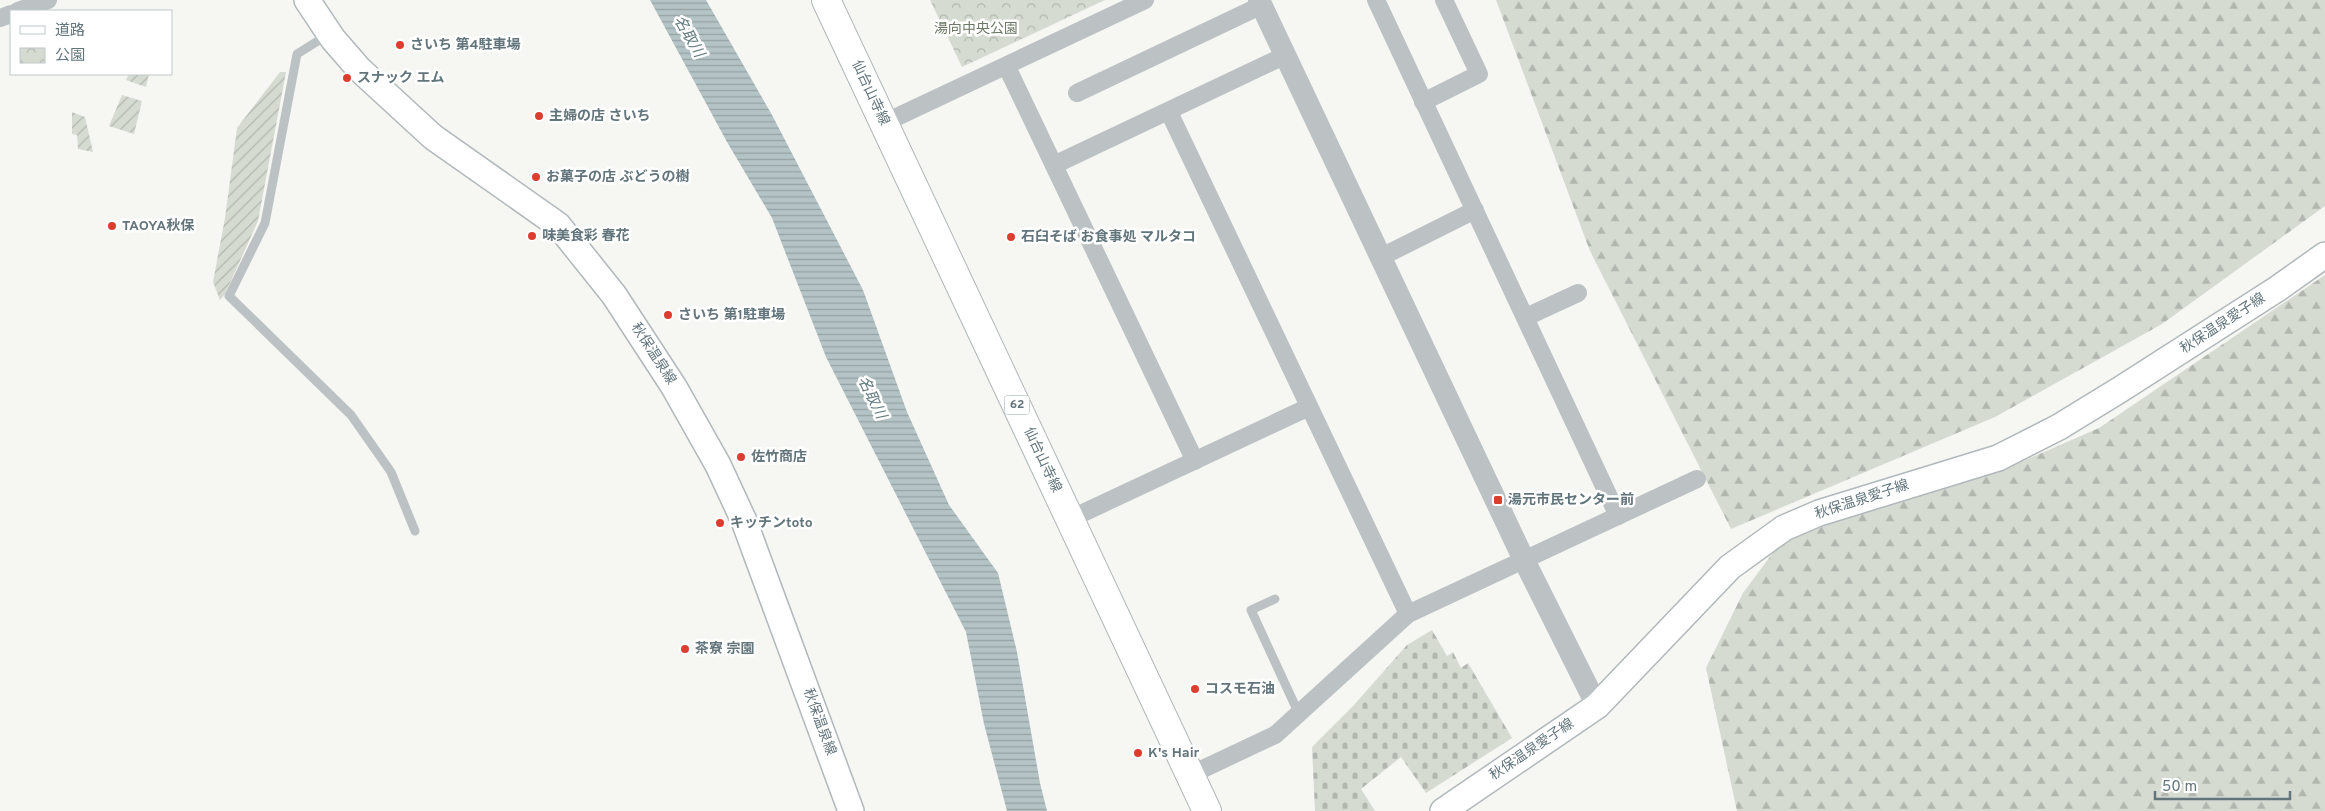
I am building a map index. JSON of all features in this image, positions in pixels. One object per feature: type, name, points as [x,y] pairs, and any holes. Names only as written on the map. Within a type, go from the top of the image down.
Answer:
[{"type":"main road","name":"秋保温泉線","points":[[308,0],[330,34],[359,69],[433,137],[558,225],[614,295],[674,387],[718,465],[737,505],[852,811]]},
{"type":"main road","name":"仙台山寺線","points":[[826,0],[1207,811]]},
{"type":"main road","name":"秋保温泉愛子線","points":[[1443,811],[1597,706],[1730,567],[1784,528],[1819,513],[1998,458],[2059,427],[2113,394],[2277,289],[2325,255]]},
{"type":"street","points":[[21,10],[48,0]]},
{"type":"street","points":[[884,123],[1007,67],[1146,0]]},
{"type":"street","points":[[1376,0],[1618,516]]},
{"type":"street","points":[[1423,102],[1479,74],[1444,0]]},
{"type":"street","points":[[1077,93],[1261,3],[1524,560],[1597,706]]},
{"type":"street","points":[[1054,165],[1286,56]]},
{"type":"street","points":[[1007,67],[1195,460]]},
{"type":"street","points":[[1169,112],[1408,614]]},
{"type":"street","points":[[1380,257],[1475,210]]},
{"type":"street","points":[[1526,317],[1578,294]]},
{"type":"street","points":[[1070,519],[1309,407]]},
{"type":"street","points":[[1190,775],[1275,735],[1408,614],[1697,479]]},
{"type":"lane","points":[[330,34],[298,54],[264,223],[230,296],[351,415],[391,472],[415,531]]},
{"type":"lane","points":[[1275,599],[1250,610],[1299,714]]},
{"type":"green space","name":"湯向中央公園","points":[[930,0],[1105,0],[962,67]]},
{"type":"green space","points":[[1496,0],[2325,0],[2325,206],[2162,324],[1995,417],[1731,529],[1590,251]]},
{"type":"green space","points":[[280,72],[286,72],[258,221],[225,294],[220,300],[213,282],[225,218],[237,128]]},
{"type":"green space","points":[[128,75],[149,75],[146,87],[126,80]]},
{"type":"green space","points":[[122,95],[142,101],[134,134],[109,126]]},
{"type":"green space","points":[[72,112],[85,117],[93,152],[78,149],[77,135],[72,134]]},
{"type":"green space","points":[[2325,275],[2325,811],[1737,811],[1706,668],[1743,593],[1780,543],[1850,516],[2014,465],[2099,428]]},
{"type":"green space","points":[[1432,630],[1447,656],[1453,652],[1461,668],[1468,663],[1512,738],[1426,793],[1401,757],[1361,789],[1375,811],[1315,811],[1312,747],[1353,706],[1407,645]]},
{"type":"water","name":"名取川","points":[[650,0],[706,0],[772,115],[863,290],[907,412],[949,505],[998,573],[1017,652],[1040,783],[1047,811],[1007,811],[984,724],[966,632],[826,357],[772,218],[727,142]]},
{"type":"place","name":"さいち 第4駐車場","points":[[400,45]]},
{"type":"place","name":"スナック エム","points":[[347,78]]},
{"type":"place","name":"主婦の店 さいち","points":[[539,116]]},
{"type":"place","name":"お菓子の店 ぶどうの樹","points":[[536,177]]},
{"type":"place","name":"TAOYA秋保","points":[[112,226]]},
{"type":"place","name":"味美食彩 春花","points":[[532,236]]},
{"type":"place","name":"石臼そば お食事処 マルタコ","points":[[1011,237]]},
{"type":"place","name":"さいち 第1駐車場","points":[[668,315]]},
{"type":"place","name":"佐竹商店","points":[[741,457]]},
{"type":"place","name":"湯元市民センター前","points":[[1498,500]]},
{"type":"place","name":"キッチンtoto","points":[[720,523]]},
{"type":"place","name":"茶寮 宗園","points":[[685,649]]},
{"type":"place","name":"コスモ石油","points":[[1195,689]]},
{"type":"place","name":"K's Hair","points":[[1138,753]]}]
